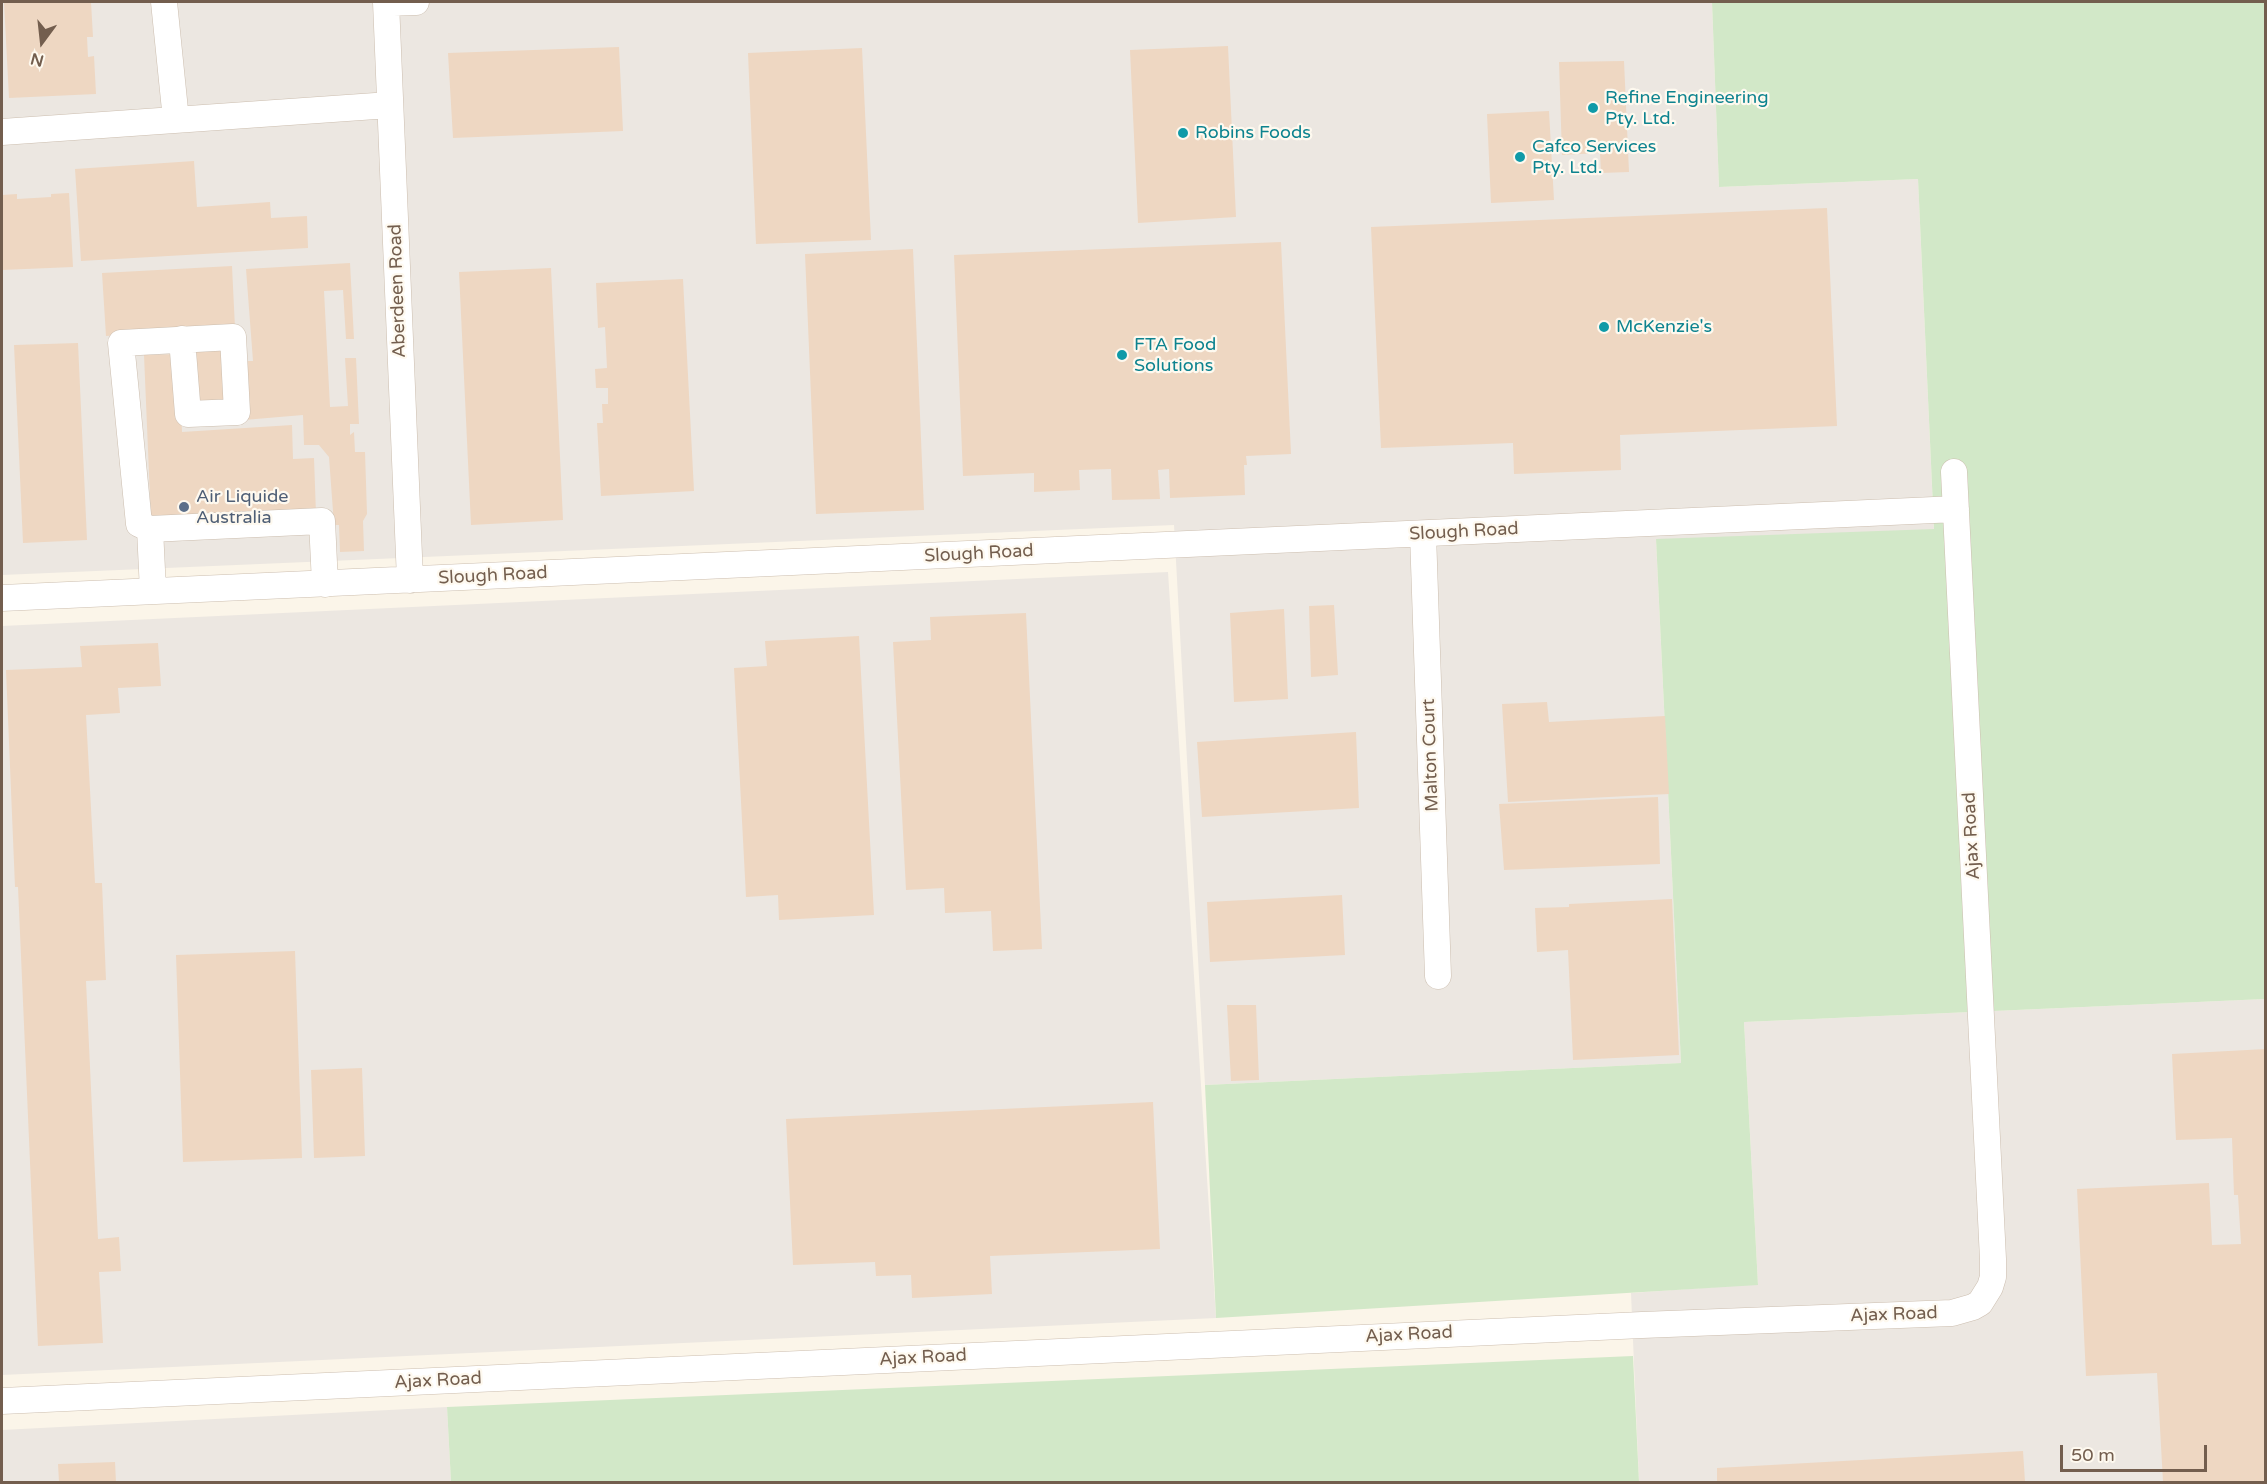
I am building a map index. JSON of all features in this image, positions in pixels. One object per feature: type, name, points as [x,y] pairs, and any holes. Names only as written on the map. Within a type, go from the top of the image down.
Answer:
[{"type":"street","points":[[164,2],[176,120]]},
{"type":"street","points":[[386,2],[416,2]]},
{"type":"street","name":"Aberdeen Road","points":[[386,2],[410,580]]},
{"type":"street","points":[[2,132],[390,105]]},
{"type":"street","points":[[182,339],[121,343],[139,524],[150,529],[322,521],[325,584]]},
{"type":"street","name":"Ajax Road","points":[[2,1401],[1630,1325],[1952,1313],[1973,1307],[1980,1303],[1990,1287],[1993,1277],[1993,1259],[1954,472]]},
{"type":"street","name":"Slough Road","points":[[2,598],[1956,509]]},
{"type":"street","points":[[150,529],[153,591]]},
{"type":"street","name":"Malton Court","points":[[1423,534],[1438,976]]},
{"type":"shaded area","points":[[2,2],[1712,2],[1719,187],[1918,179],[1934,530],[1656,540],[1681,1063],[1205,1085],[1174,525],[2,575]]},
{"type":"shaded area","points":[[1168,572],[1216,1318],[2,1375],[2,626]]},
{"type":"shaded area","points":[[2265,999],[2265,1482],[1639,1482],[1631,1293],[1758,1284],[1744,1022]]},
{"type":"shaded area","points":[[447,1407],[451,1482],[2,1482],[2,1430]]},
{"type":"green space","points":[[1712,2],[2265,2],[2265,999],[1744,1022],[1758,1285],[1216,1318],[1205,1085],[1681,1063],[1656,539],[1934,529],[1918,179],[1719,187]]},
{"type":"green space","points":[[1633,1356],[1639,1482],[451,1482],[447,1407]]},
{"type":"building","points":[[4,2],[91,2],[93,37],[87,37],[88,57],[94,56],[96,94],[9,98]]},
{"type":"building","name":"Robins Foods","points":[[1228,46],[1236,217],[1138,223],[1130,50]]},
{"type":"building","points":[[619,47],[623,131],[453,138],[448,53]]},
{"type":"building","points":[[862,48],[871,240],[756,244],[748,53]]},
{"type":"building","name":"Refine Engineering Pty. Ltd.","points":[[1624,61],[1629,172],[1601,173],[1600,153],[1562,155],[1559,62]]},
{"type":"building","name":"Cafco Services Pty. Ltd.","points":[[1549,111],[1554,200],[1491,203],[1487,114]]},
{"type":"building","points":[[194,161],[197,207],[270,202],[271,218],[307,216],[308,248],[81,261],[75,169]]},
{"type":"building","points":[[69,193],[73,267],[2,270],[2,195],[17,194],[17,199],[51,197],[51,194]]},
{"type":"building","name":"McKenzie's","points":[[1827,208],[1837,426],[1620,435],[1621,470],[1514,474],[1513,443],[1381,448],[1371,227]]},
{"type":"building","name":"FTA Food Solutions","points":[[1281,242],[1291,454],[1246,456],[1245,495],[1170,498],[1169,469],[1158,470],[1160,499],[1112,500],[1111,469],[1079,470],[1080,490],[1034,492],[1034,473],[963,476],[954,255]]},
{"type":"building","points":[[913,249],[924,510],[816,514],[805,254]]},
{"type":"building","points":[[350,263],[354,339],[346,339],[343,290],[324,291],[330,407],[348,406],[345,358],[356,358],[359,424],[350,424],[350,435],[354,432],[355,452],[365,452],[367,514],[363,521],[364,551],[340,552],[339,525],[334,525],[329,457],[319,445],[304,445],[303,415],[244,420],[243,361],[253,361],[246,269]]},
{"type":"building","points":[[232,266],[235,328],[106,336],[102,273]]},
{"type":"building","points":[[551,268],[563,520],[471,525],[459,272]]},
{"type":"building","points":[[683,279],[694,491],[601,496],[597,423],[603,423],[602,404],[608,404],[608,388],[596,388],[595,369],[607,368],[605,327],[598,328],[596,283]]},
{"type":"building","points":[[78,343],[87,540],[23,543],[14,345]]},
{"type":"building","points":[[222,347],[225,409],[194,410],[191,348]]},
{"type":"building","points":[[179,354],[182,432],[292,425],[293,459],[314,458],[316,514],[151,521],[144,355]]},
{"type":"building","points":[[1334,605],[1338,675],[1311,677],[1309,606]]},
{"type":"building","points":[[1284,609],[1288,699],[1234,702],[1230,613]]},
{"type":"building","points":[[1026,613],[1042,949],[993,951],[991,911],[945,913],[944,888],[906,890],[893,642],[931,640],[930,617]]},
{"type":"building","points":[[859,636],[874,915],[779,920],[778,895],[746,897],[734,668],[767,666],[765,641]]},
{"type":"building","points":[[158,643],[161,686],[118,688],[120,713],[86,715],[95,883],[102,883],[106,980],[86,981],[98,1239],[119,1237],[121,1271],[99,1272],[103,1343],[38,1346],[6,670],[82,667],[80,646]]},
{"type":"building","points":[[1547,702],[1549,722],[1665,716],[1669,794],[1508,802],[1502,704]]},
{"type":"building","points":[[1356,732],[1359,808],[1202,817],[1197,742]]},
{"type":"building","points":[[1658,797],[1660,864],[1504,870],[1499,804]]},
{"type":"building","points":[[1342,895],[1345,955],[1210,962],[1207,902]]},
{"type":"building","points":[[1672,899],[1679,1055],[1573,1060],[1568,950],[1537,952],[1535,908]]},
{"type":"building","points":[[295,951],[302,1158],[183,1162],[176,955]]},
{"type":"building","points":[[1227,1005],[1256,1005],[1259,1080],[1231,1081]]},
{"type":"building","points":[[2266,1049],[2266,1482],[2163,1482],[2157,1373],[2086,1376],[2077,1189],[2209,1183],[2212,1245],[2241,1244],[2238,1195],[2234,1195],[2232,1138],[2176,1140],[2172,1054]]},
{"type":"building","points":[[362,1068],[365,1156],[314,1158],[311,1070]]},
{"type":"building","points":[[1153,1102],[1160,1249],[990,1256],[992,1294],[912,1298],[911,1275],[876,1276],[875,1262],[793,1265],[786,1119]]},
{"type":"building","points":[[2023,1451],[2025,1482],[1717,1482],[1717,1468]]},
{"type":"building","points":[[115,1462],[116,1482],[59,1482],[58,1464]]},
{"type":"place","name":"Refine Engineering Pty. Ltd.","points":[[1593,108]]},
{"type":"place","name":"Robins Foods","points":[[1183,133]]},
{"type":"place","name":"Cafco Services Pty. Ltd.","points":[[1520,157]]},
{"type":"place","name":"McKenzie's","points":[[1604,327]]},
{"type":"place","name":"FTA Food Solutions","points":[[1122,355]]},
{"type":"place","name":"Air Liquide Australia","points":[[184,507]]}]
